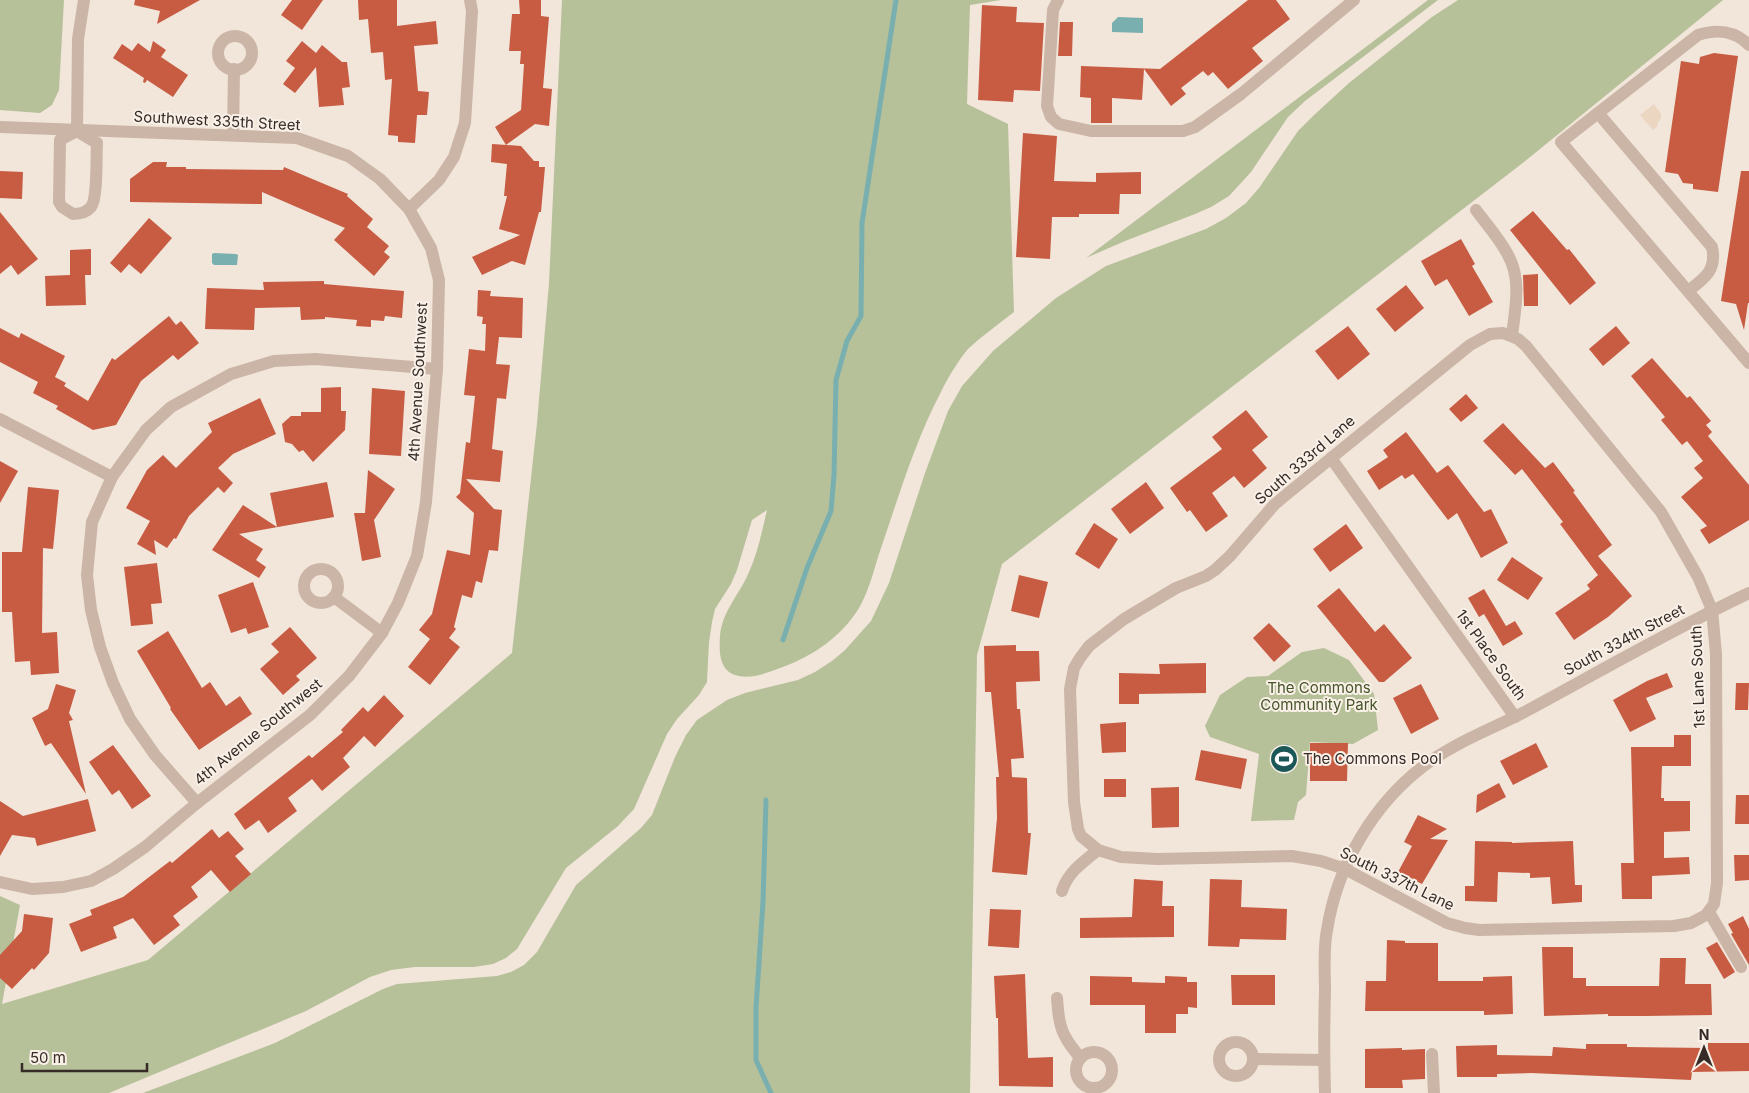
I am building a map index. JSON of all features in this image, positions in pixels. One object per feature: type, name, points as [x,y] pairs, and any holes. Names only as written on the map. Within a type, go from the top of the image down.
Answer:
[{"type":"street","points":[[77,131],[78,39],[84,0]]},
{"type":"street","points":[[409,209],[440,180],[454,157],[465,123],[472,11],[470,0]]},
{"type":"street","points":[[1058,0],[1053,10],[1047,106],[1051,117],[1059,124],[1091,131],[1183,131],[1195,127],[1241,94],[1339,5],[1354,0]]},
{"type":"street","points":[[1749,45],[1728,32],[1713,31],[1698,35],[1561,142],[1749,363]]},
{"type":"street","points":[[233,135],[234,69]]},
{"type":"street","points":[[1598,113],[1712,247],[1714,257],[1712,266],[1704,278],[1688,291]]},
{"type":"street","name":"Southwest 335th Street","points":[[0,127],[297,138],[348,156],[380,179],[409,209],[431,248]]},
{"type":"street","points":[[77,131],[96,143],[95,197],[86,212],[73,214],[62,208],[59,202],[60,140],[77,131]]},
{"type":"street","points":[[1476,210],[1508,254],[1513,267],[1517,291],[1508,335]]},
{"type":"street","name":"4th Avenue Southwest","points":[[0,882],[32,889],[63,887],[90,881],[114,869],[145,847],[197,803],[310,715],[349,676],[382,633],[398,603],[417,556],[426,502],[437,368],[439,280],[431,248]]},
{"type":"street","name":"South 333rd Lane","points":[[1098,850],[1081,836],[1078,829],[1074,802],[1070,689],[1072,677],[1080,658],[1089,646],[1124,619],[1176,588],[1206,576],[1215,570],[1230,556],[1274,505],[1470,345],[1490,334],[1508,335]]},
{"type":"street","name":"1st Lane South","points":[[1508,335],[1526,346],[1661,512],[1698,577],[1712,610],[1716,654],[1718,858],[1716,896],[1709,912]]},
{"type":"street","points":[[197,803],[155,755],[130,719],[112,683],[100,647],[91,610],[88,575],[92,522],[112,477],[146,430],[171,407],[231,374],[274,361],[315,359],[437,368]]},
{"type":"street","points":[[0,419],[112,477]]},
{"type":"street","name":"1st Place South","points":[[1325,1093],[1326,931],[1345,869],[1366,827],[1400,786],[1426,765],[1451,749],[1516,717],[1331,458]]},
{"type":"street","name":"South 334th Street","points":[[1516,717],[1712,610],[1749,592]]},
{"type":"street","points":[[334,597],[382,633]]},
{"type":"street","points":[[1062,891],[1065,880],[1077,866],[1098,850]]},
{"type":"street","name":"South 337th Lane","points":[[1098,850],[1121,857],[1157,859],[1292,856],[1321,861],[1345,869],[1447,923],[1472,929],[1663,927],[1691,923],[1709,912]]},
{"type":"street","points":[[1709,912],[1741,967]]},
{"type":"street","points":[[1057,998],[1059,1015],[1066,1038],[1080,1059]]},
{"type":"street","points":[[1090,1052],[1097,1052],[1108,1058],[1112,1063],[1112,1076],[1104,1086],[1085,1090],[1077,1077],[1076,1065],[1080,1059],[1090,1052]]},
{"type":"street","points":[[1432,1054],[1434,1093]]},
{"type":"street","points":[[1254,1059],[1324,1060]]},
{"type":"green space","points":[[0,0],[64,0],[59,90],[52,105],[40,113],[0,110]]},
{"type":"green space","points":[[562,0],[1001,0],[970,5],[967,104],[1008,124],[1014,312],[969,348],[943,387],[915,449],[866,593],[852,618],[835,636],[816,651],[767,673],[744,677],[732,674],[724,666],[720,655],[720,636],[724,619],[752,564],[760,541],[767,510],[752,520],[737,570],[731,584],[715,609],[709,642],[707,682],[699,695],[677,719],[667,734],[634,809],[618,826],[566,868],[517,949],[506,958],[493,964],[474,967],[415,967],[391,970],[370,977],[306,1011],[109,1093],[0,1093],[0,896],[20,905],[2,1004],[148,960],[512,653],[537,423],[549,283]]},
{"type":"green space","points":[[1428,0],[1438,0],[1305,101],[1288,117],[1251,172],[1229,196],[1195,214],[1086,258]]},
{"type":"green space","points":[[1458,0],[1723,0],[1524,162],[1002,564],[977,655],[970,1093],[143,1093],[275,1043],[383,989],[397,984],[497,976],[511,972],[524,965],[537,952],[576,885],[641,828],[652,815],[675,757],[686,735],[697,720],[727,700],[745,693],[798,680],[815,672],[845,650],[871,621],[889,583],[925,473],[948,411],[962,386],[993,351],[1056,298],[1106,266],[1206,229],[1226,218],[1246,203],[1259,188],[1298,131],[1313,116],[1349,83],[1432,17]]},
{"type":"green space","name":"The Commons Community Park","points":[[1324,648],[1349,660],[1374,694],[1378,730],[1353,744],[1310,742],[1306,795],[1298,802],[1294,820],[1251,821],[1259,754],[1210,737],[1205,726],[1220,695],[1247,677],[1268,676],[1302,652]]},
{"type":"shaded area","points":[[1654,104],[1661,114],[1661,119],[1653,130],[1640,115]]},
{"type":"water","points":[[1118,17],[1143,18],[1143,33],[1112,32],[1112,23]]},
{"type":"water","points":[[212,254],[238,255],[237,265],[214,265],[212,263]]},
{"type":"water","name":"The Commons Pool","points":[[1288,744],[1293,750],[1290,758],[1292,768],[1286,773],[1280,766],[1278,751],[1282,745]]},
{"type":"building","points":[[135,0],[200,0],[157,24],[160,11],[134,5]]},
{"type":"building","points":[[292,0],[323,0],[302,30],[281,15]]},
{"type":"building","points":[[358,0],[397,0],[397,26],[436,21],[438,44],[414,46],[418,91],[429,92],[427,115],[417,115],[415,143],[398,142],[398,136],[388,135],[392,79],[385,80],[383,52],[371,53],[368,19],[359,20]]},
{"type":"building","points":[[519,0],[541,0],[541,16],[549,17],[543,88],[552,89],[549,126],[535,124],[506,145],[495,127],[521,110],[524,64],[520,64],[521,51],[509,51],[512,14],[520,14]]},
{"type":"building","points":[[1248,0],[1276,0],[1290,19],[1252,48],[1263,61],[1228,89],[1213,72],[1208,76],[1203,71],[1181,88],[1186,94],[1171,106],[1144,69],[1142,100],[1112,98],[1112,123],[1091,123],[1091,98],[1080,97],[1081,66],[1160,69]]},
{"type":"building","points":[[982,5],[1017,7],[1016,22],[1044,23],[1040,91],[1014,90],[1013,102],[978,100]]},
{"type":"building","points":[[1060,22],[1073,22],[1072,56],[1058,56]]},
{"type":"building","points":[[153,41],[166,50],[161,57],[188,75],[173,97],[147,80],[145,83],[143,82],[144,78],[113,58],[122,44],[132,51],[138,43],[150,52]]},
{"type":"building","points":[[302,41],[316,53],[322,45],[342,62],[347,62],[350,87],[342,88],[344,105],[319,107],[316,67],[295,93],[283,84],[295,68],[286,61]]},
{"type":"building","points":[[1714,53],[1738,56],[1718,192],[1693,189],[1693,184],[1683,183],[1678,174],[1665,172],[1681,61],[1699,64],[1700,57]]},
{"type":"building","points":[[1023,133],[1057,136],[1054,181],[1096,182],[1096,173],[1141,172],[1141,194],[1120,194],[1119,214],[1079,214],[1079,217],[1052,217],[1050,259],[1016,257]]},
{"type":"building","points":[[492,144],[521,146],[534,161],[539,161],[539,167],[545,167],[541,212],[539,212],[525,265],[512,261],[482,275],[472,257],[520,235],[499,229],[507,196],[504,196],[507,164],[491,162]]},
{"type":"building","points":[[153,162],[167,162],[166,167],[186,167],[186,169],[283,170],[284,167],[348,194],[347,196],[373,219],[367,227],[389,246],[384,252],[390,257],[374,276],[334,240],[345,228],[262,192],[262,204],[130,202],[130,179]]},
{"type":"building","points":[[0,171],[23,172],[22,199],[0,198]]},
{"type":"building","points":[[1741,171],[1749,171],[1749,303],[1744,330],[1736,304],[1721,301]]},
{"type":"building","points":[[1533,211],[1567,250],[1569,249],[1596,283],[1570,305],[1510,230]]},
{"type":"building","points":[[0,212],[38,259],[18,275],[11,265],[0,274]]},
{"type":"building","points":[[149,218],[172,238],[141,274],[129,264],[121,273],[110,263]]},
{"type":"building","points":[[1461,239],[1475,264],[1472,266],[1493,302],[1469,316],[1447,279],[1435,286],[1421,261]]},
{"type":"building","points":[[91,249],[91,275],[85,275],[86,305],[46,306],[45,276],[70,275],[70,250]]},
{"type":"building","points":[[1538,274],[1538,306],[1524,306],[1523,275]]},
{"type":"building","points":[[324,281],[324,284],[404,291],[402,318],[385,316],[384,321],[371,320],[371,327],[356,326],[357,320],[325,317],[325,319],[301,320],[300,307],[255,308],[254,330],[205,329],[207,288],[264,290],[263,282]]},
{"type":"building","points":[[1406,285],[1424,308],[1395,332],[1376,309]]},
{"type":"building","points":[[478,290],[491,291],[490,296],[523,298],[522,338],[499,337],[496,364],[510,365],[506,399],[497,398],[492,449],[503,451],[500,482],[466,479],[494,509],[502,510],[498,551],[489,550],[482,583],[476,581],[472,598],[462,595],[454,627],[456,629],[449,638],[460,647],[430,685],[408,667],[430,639],[419,630],[432,614],[447,550],[470,555],[474,513],[456,497],[460,493],[466,442],[470,443],[475,396],[464,395],[469,349],[485,351],[486,324],[482,324],[483,317],[477,316]]},
{"type":"building","points":[[169,316],[176,325],[181,321],[199,343],[178,360],[173,355],[141,381],[116,425],[93,430],[56,409],[58,406],[33,393],[38,382],[0,362],[0,328],[19,338],[21,333],[65,356],[55,377],[66,383],[64,386],[88,401],[112,358],[115,360]]},
{"type":"building","points":[[1348,326],[1370,354],[1338,380],[1315,351]]},
{"type":"building","points":[[1616,326],[1630,343],[1603,366],[1589,349]]},
{"type":"building","points":[[1652,358],[1687,398],[1690,396],[1711,421],[1706,425],[1712,432],[1708,436],[1749,485],[1749,520],[1709,544],[1700,530],[1707,526],[1681,497],[1703,478],[1694,468],[1703,461],[1687,441],[1682,445],[1661,420],[1665,417],[1631,376]]},
{"type":"building","points":[[341,387],[341,411],[346,411],[345,430],[313,462],[303,450],[299,452],[292,444],[285,442],[282,424],[291,416],[301,416],[301,412],[321,412],[321,388]]},
{"type":"building","points":[[372,388],[405,391],[401,456],[369,454]]},
{"type":"building","points":[[1466,394],[1478,408],[1461,422],[1449,409]]},
{"type":"building","points":[[260,398],[276,434],[233,454],[218,468],[233,483],[224,493],[218,487],[189,516],[176,539],[174,538],[167,548],[154,540],[156,555],[137,544],[150,521],[126,508],[147,470],[163,455],[176,468],[212,432],[208,423]]},
{"type":"building","points":[[1246,410],[1268,437],[1252,450],[1267,468],[1244,488],[1234,476],[1212,493],[1228,516],[1206,532],[1190,510],[1187,512],[1170,488],[1222,449],[1212,437]]},
{"type":"building","points":[[1503,423],[1545,468],[1553,462],[1575,491],[1573,492],[1612,545],[1598,556],[1632,596],[1608,617],[1574,640],[1555,613],[1590,589],[1587,585],[1598,575],[1560,524],[1563,522],[1522,469],[1515,475],[1483,441]]},
{"type":"building","points":[[1406,432],[1437,473],[1448,465],[1484,512],[1491,509],[1508,543],[1481,558],[1457,513],[1448,520],[1413,474],[1405,479],[1402,475],[1379,490],[1367,471],[1388,457],[1383,450]]},
{"type":"building","points":[[0,461],[18,471],[0,503]]},
{"type":"building","points":[[368,470],[395,489],[374,520],[381,557],[362,561],[354,513],[365,513]]},
{"type":"building","points":[[327,482],[334,517],[239,534],[263,549],[256,560],[266,567],[259,578],[212,550],[243,505],[277,527],[270,493]]},
{"type":"building","points":[[1146,482],[1164,508],[1130,534],[1111,509]]},
{"type":"building","points":[[28,487],[59,490],[53,549],[43,548],[42,633],[57,632],[59,673],[31,675],[30,661],[15,662],[12,612],[2,612],[2,552],[22,552]]},
{"type":"building","points":[[1094,523],[1118,539],[1099,569],[1075,554]]},
{"type":"building","points":[[1346,524],[1363,548],[1330,572],[1313,549]]},
{"type":"building","points":[[1512,557],[1543,578],[1528,600],[1497,580]]},
{"type":"building","points":[[157,563],[162,603],[151,604],[153,624],[131,626],[124,567]]},
{"type":"building","points":[[1019,575],[1048,582],[1039,618],[1011,611]]},
{"type":"building","points":[[253,582],[269,627],[248,634],[246,628],[231,633],[218,595]]},
{"type":"building","points":[[1339,588],[1375,632],[1384,624],[1412,658],[1384,682],[1379,682],[1317,606]]},
{"type":"building","points":[[1484,589],[1506,626],[1515,621],[1523,634],[1503,646],[1484,614],[1479,617],[1468,598]]},
{"type":"building","points":[[1269,623],[1291,646],[1274,662],[1253,638]]},
{"type":"building","points":[[290,627],[317,658],[296,676],[300,680],[283,695],[260,669],[279,652],[271,644]]},
{"type":"building","points":[[168,631],[202,688],[210,682],[226,706],[240,696],[252,714],[199,750],[170,709],[137,651]]},
{"type":"building","points":[[1016,645],[1016,651],[1039,651],[1040,681],[1016,682],[1017,709],[1020,709],[1024,758],[1011,759],[1012,777],[1027,778],[1028,833],[1031,833],[1027,875],[992,872],[997,818],[996,777],[999,777],[991,692],[985,692],[984,646]]},
{"type":"building","points":[[1206,663],[1206,693],[1139,694],[1139,704],[1119,704],[1119,673],[1160,674],[1159,664]]},
{"type":"building","points":[[1667,673],[1673,687],[1646,698],[1656,719],[1630,732],[1613,700],[1647,681]]},
{"type":"building","points":[[1736,683],[1749,683],[1748,710],[1735,710]]},
{"type":"building","points":[[56,684],[76,690],[69,713],[73,720],[69,721],[86,794],[51,743],[45,746],[32,718],[48,709]]},
{"type":"building","points":[[1421,684],[1439,719],[1411,734],[1393,698]]},
{"type":"building","points":[[384,695],[404,716],[375,747],[364,736],[343,758],[350,767],[322,791],[312,779],[288,798],[297,811],[268,833],[259,820],[245,830],[234,814],[309,755],[312,758],[343,732],[341,730],[363,707],[368,712]]},
{"type":"building","points":[[1126,722],[1126,752],[1102,753],[1100,724]]},
{"type":"building","points":[[1674,735],[1691,735],[1691,766],[1662,766],[1661,798],[1664,798],[1664,801],[1690,801],[1690,831],[1664,832],[1664,858],[1689,857],[1690,874],[1652,876],[1652,899],[1622,899],[1621,863],[1634,863],[1631,747],[1674,747]]},
{"type":"building","points":[[1310,743],[1348,743],[1347,781],[1310,781]]},
{"type":"building","points":[[1536,743],[1548,767],[1513,785],[1500,761]]},
{"type":"building","points":[[113,745],[151,796],[132,809],[119,790],[112,795],[89,762]]},
{"type":"building","points":[[1201,750],[1247,759],[1241,789],[1195,780]]},
{"type":"building","points":[[1104,779],[1126,779],[1126,797],[1104,797]]},
{"type":"building","points":[[1499,783],[1506,797],[1476,813],[1477,795]]},
{"type":"building","points":[[1179,787],[1179,827],[1152,828],[1151,788]]},
{"type":"building","points":[[1736,795],[1749,795],[1749,824],[1735,824]]},
{"type":"building","points":[[88,799],[96,831],[37,846],[35,838],[12,835],[0,856],[0,801],[23,816]]},
{"type":"building","points":[[1418,815],[1447,829],[1430,839],[1448,840],[1422,884],[1398,872],[1412,846],[1404,842]]},
{"type":"building","points":[[212,829],[219,838],[228,831],[244,849],[235,856],[251,874],[230,892],[211,870],[191,887],[198,897],[173,916],[180,925],[154,945],[133,918],[113,927],[117,938],[81,952],[69,924],[92,915],[90,910],[123,897],[170,861],[172,863]]},
{"type":"building","points":[[1475,841],[1512,843],[1573,841],[1575,885],[1582,885],[1582,902],[1552,904],[1550,877],[1530,878],[1530,873],[1498,872],[1497,902],[1465,901],[1465,886],[1474,886]]},
{"type":"building","points":[[1734,855],[1749,855],[1749,880],[1735,881]]},
{"type":"building","points":[[1134,879],[1163,881],[1162,906],[1174,906],[1174,937],[1080,938],[1080,918],[1132,917]]},
{"type":"building","points":[[1210,879],[1242,880],[1241,907],[1287,909],[1286,940],[1240,939],[1239,947],[1208,946]]},
{"type":"building","points":[[990,909],[1021,910],[1019,948],[988,946]]},
{"type":"building","points":[[24,914],[53,918],[49,953],[34,970],[32,968],[12,989],[0,978],[0,955],[22,931]]},
{"type":"building","points":[[1743,916],[1749,929],[1749,965],[1731,934],[1733,933],[1728,924]]},
{"type":"building","points":[[1387,940],[1405,941],[1405,943],[1438,943],[1438,981],[1483,981],[1483,977],[1512,976],[1513,1014],[1484,1015],[1484,1011],[1365,1011],[1366,981],[1386,981]]},
{"type":"building","points":[[1717,942],[1735,972],[1724,979],[1706,948]]},
{"type":"building","points":[[1542,947],[1573,947],[1573,978],[1586,978],[1586,986],[1659,986],[1660,958],[1686,958],[1685,984],[1711,984],[1712,1015],[1608,1016],[1608,1014],[1544,1016]]},
{"type":"building","points":[[1025,974],[1028,1058],[1053,1057],[1053,1087],[999,1086],[998,1018],[996,1018],[994,976]]},
{"type":"building","points":[[1231,975],[1275,975],[1275,1005],[1232,1005]]},
{"type":"building","points":[[1090,976],[1132,977],[1132,982],[1165,983],[1165,976],[1187,977],[1187,982],[1197,982],[1197,1008],[1188,1007],[1188,1014],[1176,1014],[1176,1033],[1145,1033],[1145,1005],[1090,1005]]},
{"type":"building","points":[[1708,1043],[1749,1043],[1749,1071],[1692,1072],[1691,1080],[1531,1073],[1497,1074],[1497,1077],[1457,1077],[1456,1046],[1497,1045],[1497,1055],[1552,1056],[1553,1047],[1586,1049],[1586,1044],[1627,1044],[1627,1047],[1708,1048]]},
{"type":"building","points":[[1402,1048],[1402,1050],[1425,1049],[1425,1079],[1402,1080],[1403,1088],[1365,1088],[1365,1049]]},
{"type":"waterway","points":[[783,640],[807,568],[831,511],[834,475],[836,380],[847,341],[861,316],[862,223],[896,0]]},
{"type":"waterway","points":[[766,800],[763,902],[756,1008],[756,1060],[771,1093]]},
{"type":"place","name":"The Commons Pool","points":[[1284,759]]}]
